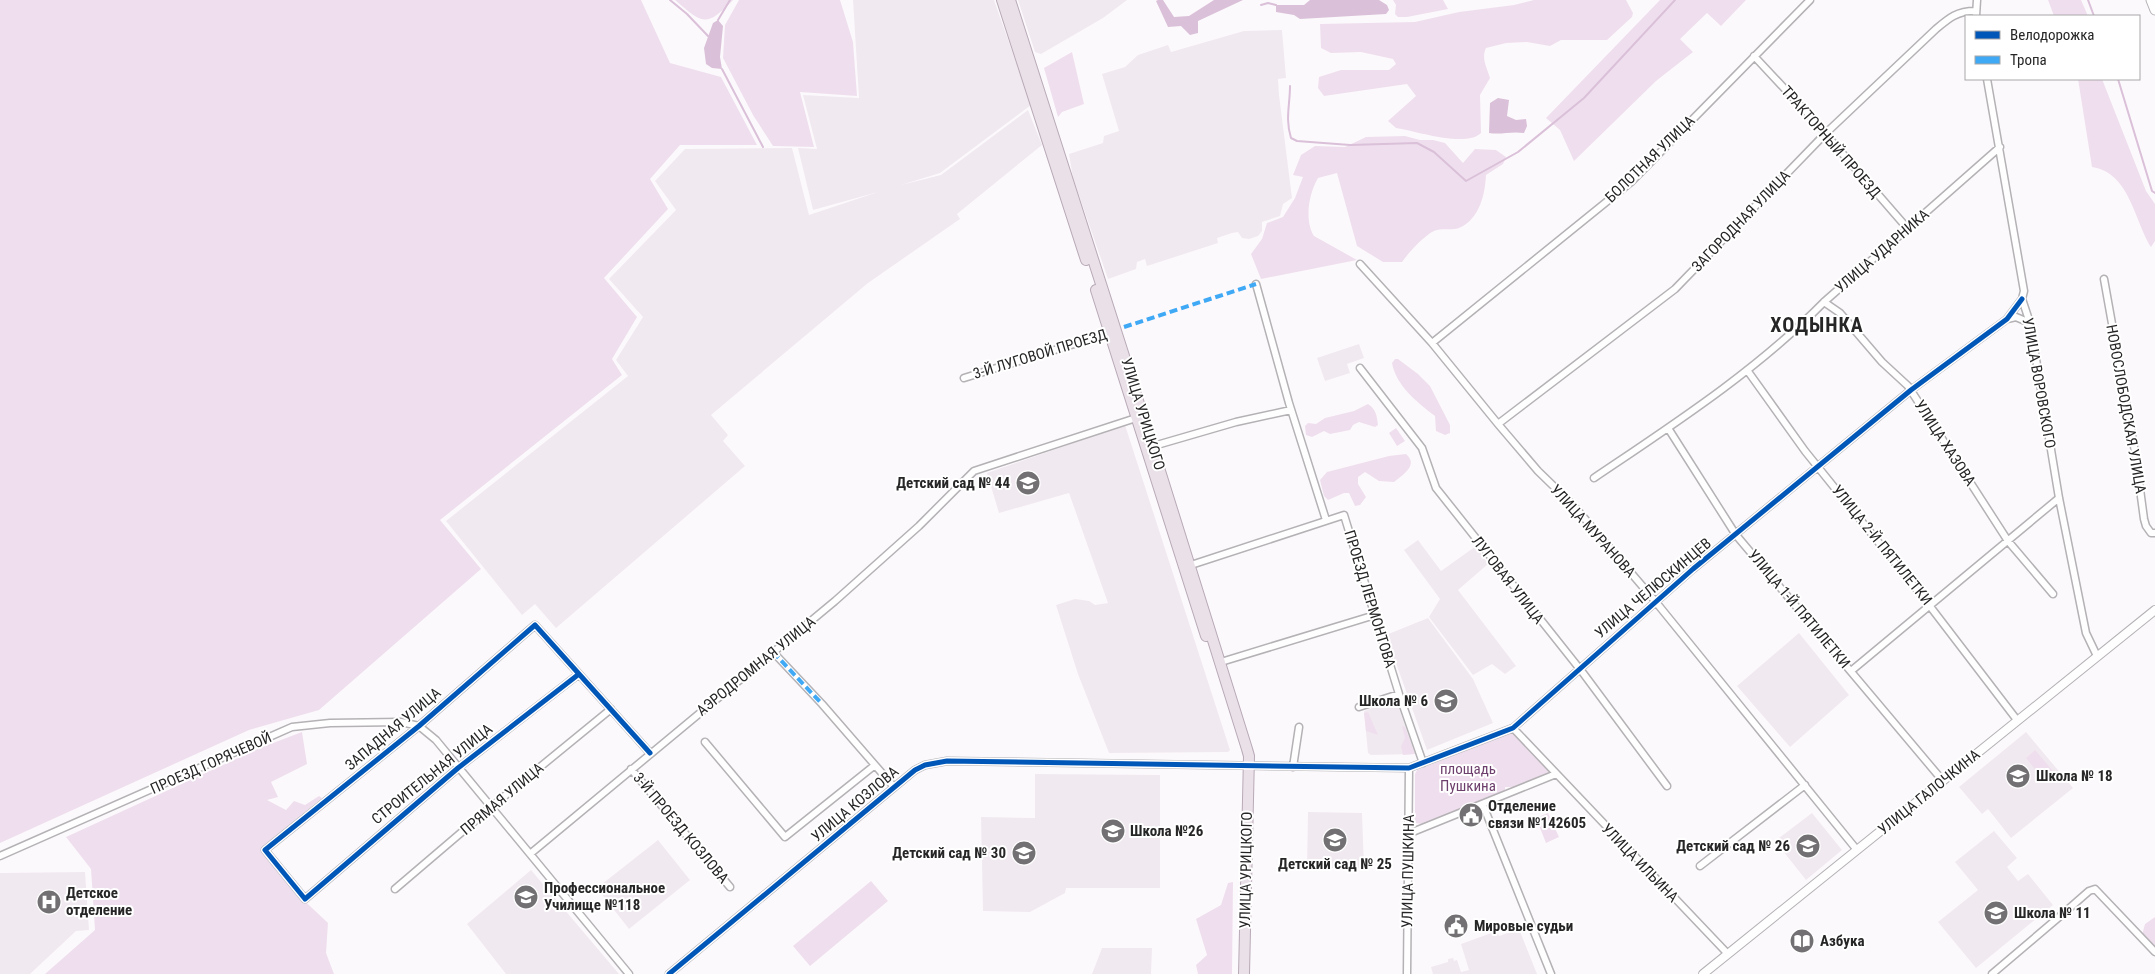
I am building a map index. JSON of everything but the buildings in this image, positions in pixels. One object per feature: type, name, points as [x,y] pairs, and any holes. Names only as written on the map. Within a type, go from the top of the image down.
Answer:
[{"type":"highway","points":[[1002,0],[1027,65]]},
{"type":"highway","points":[[1010,0],[1027,65]]},
{"type":"highway","name":"УЛИЦА УРИЦКОГО","points":[[1027,65],[1150,448],[1242,756],[1247,766]]},
{"type":"highway","name":"УЛИЦА УРИЦКОГО","points":[[1113,332],[1136,418],[1150,448],[1191,565],[1247,749],[1244,974]]},
{"type":"main road","points":[[2150,0],[2155,10]]},
{"type":"street","name":"БОЛОТНАЯ УЛИЦА","points":[[1432,343],[1631,182],[1810,0]]},
{"type":"street","points":[[1976,13],[1977,0]]},
{"type":"street","name":"ЗАГОРОДНАЯ УЛИЦА","points":[[1498,424],[1675,289],[1826,133],[1952,15],[1963,11],[1976,13]]},
{"type":"street","name":"ТРАКТОРНЫЙ ПРОЕЗД","points":[[1754,56],[1826,133],[1908,228]]},
{"type":"street","name":"УЛИЦА ВОРОВСКОГО","points":[[1987,80],[2024,291],[2022,299],[2030,323],[2059,498],[2086,633],[2097,656]]},
{"type":"street","name":"УЛИЦА УДАРНИКА","points":[[1594,478],[1668,428],[1747,370],[1805,322],[1824,302],[2000,147]]},
{"type":"street","name":"УЛИЦА МУРАНОВА","points":[[1360,264],[1432,343],[1538,471],[1574,506],[1655,601],[1857,850]]},
{"type":"street","name":"НОВОСЛОБОДСКАЯ УЛИЦА","points":[[2104,280],[2135,452],[2144,519],[2151,533],[2155,533]]},
{"type":"street","name":"ПРОЕЗД ЛЕРМОНТОВА","points":[[1256,284],[1326,520],[1344,515],[1399,694],[1423,763]]},
{"type":"street","name":"УЛИЦА ЧЕЛЮСКИНЦЕВ","points":[[1247,766],[1409,768],[1513,728],[1655,601],[1911,390],[2007,319],[2022,299]]},
{"type":"street","name":"УЛИЦА ХАЗОВА","points":[[1824,302],[1840,313],[1882,362],[1911,390],[2008,541],[2053,594]]},
{"type":"street","points":[[2007,319],[2016,317],[2030,323]]},
{"type":"street","name":"3-Й ЛУГОВОЙ ПРОЕЗД","points":[[964,378],[1113,332]]},
{"type":"street","name":"ЛУГОВАЯ УЛИЦА","points":[[1360,368],[1422,448],[1436,488],[1667,786]]},
{"type":"street","name":"УЛИЦА 2-Й ПЯТИЛЕТКИ","points":[[1747,370],[1805,450],[1930,605],[2017,720]]},
{"type":"street","points":[[1150,448],[1236,422],[1292,410]]},
{"type":"street","name":"АЭРОДРОМНАЯ УЛИЦА","points":[[530,854],[842,595],[919,526],[974,471],[1136,418]]},
{"type":"street","name":"УЛИЦА 1-Й ПЯТИЛЕТКИ","points":[[1668,428],[1736,535],[1943,781]]},
{"type":"street","points":[[1851,671],[2059,498]]},
{"type":"street","points":[[1191,565],[1326,520]]},
{"type":"street","name":"УЛИЦА ГАЛОЧКИНА","points":[[1702,974],[2155,610]]},
{"type":"street","points":[[1221,662],[1374,615]]},
{"type":"street","name":"ЗАПАДНАЯ УЛИЦА","points":[[305,899],[265,850],[418,726],[535,625],[579,674]]},
{"type":"street","points":[[772,652],[817,697],[894,787]]},
{"type":"street","points":[[579,674],[650,753]]},
{"type":"street","name":"СТРОИТЕЛЬНАЯ УЛИЦА","points":[[305,899],[458,768],[579,674]]},
{"type":"street","points":[[1359,708],[1399,694]]},
{"type":"street","name":"ПРЯМАЯ УЛИЦА","points":[[396,890],[490,808],[610,709]]},
{"type":"street","name":"ПРОЕЗД ГОРЯЧЕВОЙ","points":[[0,856],[292,727],[330,723],[401,722],[418,726],[431,735],[629,974]]},
{"type":"street","points":[[1293,766],[1299,727]]},
{"type":"street","name":"УЛИЦА ИЛЬИНА","points":[[1513,728],[1727,953]]},
{"type":"street","points":[[705,742],[785,837],[875,765]]},
{"type":"street","name":"УЛИЦА КОЗЛОВА","points":[[669,974],[894,787],[915,770],[925,765],[947,761],[1247,766]]},
{"type":"street","name":"УЛИЦА ПУШКИНА","points":[[1407,974],[1409,768]]},
{"type":"street","name":"3-Й ПРОЕЗД КОЗЛОВА","points":[[632,769],[730,888]]},
{"type":"street","points":[[1409,832],[1415,832],[1556,774]]},
{"type":"street","points":[[1700,866],[1805,785]]},
{"type":"street","points":[[1483,805],[1551,974]]},
{"type":"street","points":[[1992,974],[2071,906],[2095,889],[2155,952]]},
{"type":"shaded area","points":[[853,0],[994,0],[1031,105],[940,173],[901,185],[941,175],[1028,110],[1042,145],[957,214],[960,219],[868,283],[711,415],[728,435],[723,441],[745,466],[556,628],[535,604],[522,615],[446,521],[628,376],[616,360],[643,317],[609,279],[676,210],[655,181],[685,149],[792,148],[809,215],[878,192],[813,210],[798,148],[817,149],[803,95],[859,98]]},
{"type":"shaded area","points":[[1018,0],[1127,0],[1103,18],[1041,54],[1035,52]]},
{"type":"shaded area","points":[[1163,0],[1174,17],[1189,16],[1214,0],[1243,0],[1198,21],[1198,33],[1190,35],[1181,26],[1168,27],[1156,1]]},
{"type":"shaded area","points":[[1310,0],[1379,0],[1387,5],[1389,10],[1386,14],[1300,19],[1294,15],[1276,12],[1276,5],[1304,5]]},
{"type":"shaded area","points":[[718,20],[723,26],[720,57],[722,69],[712,68],[706,64],[704,48],[713,23]]},
{"type":"shaded area","points":[[1282,30],[1286,78],[1278,79],[1292,198],[1283,204],[1280,216],[1262,222],[1262,231],[1258,236],[1249,239],[1242,238],[1238,232],[1232,233],[1217,238],[1218,243],[1147,266],[1145,259],[1137,262],[1136,269],[1108,279],[1073,178],[1069,154],[1103,143],[1104,136],[1119,131],[1102,74],[1125,67],[1138,55],[1168,45],[1171,52],[1244,31]]},
{"type":"shaded area","points":[[1498,98],[1509,100],[1507,116],[1516,120],[1526,119],[1527,126],[1524,133],[1489,133],[1490,103]]},
{"type":"shaded area","points":[[1359,344],[1364,358],[1347,364],[1350,373],[1325,381],[1317,358]]},
{"type":"shaded area","points":[[1125,425],[1230,750],[1228,752],[1109,753],[1078,674],[1056,605],[1075,599],[1089,601],[1095,605],[1108,603],[1069,493],[999,513],[987,473]]},
{"type":"shaded area","points":[[1418,540],[1441,571],[1476,546],[1488,564],[1458,590],[1516,666],[1505,674],[1492,664],[1473,675],[1429,617],[1440,599],[1404,550]]},
{"type":"shaded area","name":"Школа № 6","points":[[1428,618],[1473,679],[1493,723],[1427,750],[1386,635]]},
{"type":"shaded area","points":[[1799,633],[1849,695],[1790,747],[1737,686]]},
{"type":"shaded area","points":[[1389,702],[1397,703],[1415,754],[1371,755],[1368,753],[1364,711]]},
{"type":"shaded area","name":"Школа № 18","points":[[2026,732],[2073,788],[2011,838],[1988,809],[1982,814],[1959,787]]},
{"type":"shaded area","points":[[1035,774],[1160,775],[1160,888],[1066,888],[1065,893],[1030,912],[983,911],[981,817],[1035,818]]},
{"type":"shaded area","name":"Детский сад № 25","points":[[1308,812],[1362,813],[1364,868],[1307,868]]},
{"type":"shaded area","name":"Детский сад № 26","points":[[1812,813],[1842,850],[1806,880],[1775,841]]},
{"type":"shaded area","name":"Школа № 11","points":[[1994,831],[2017,858],[2007,867],[2018,881],[2028,874],[2053,905],[1976,968],[1938,922],[1978,890],[1955,862]]},
{"type":"shaded area","points":[[658,840],[690,880],[629,929],[597,888]]},
{"type":"shaded area","name":"Профессиональное Училище №118","points":[[531,870],[619,974],[506,974],[467,924]]},
{"type":"shaded area","points":[[85,872],[89,930],[76,931],[30,974],[0,974],[0,873]]},
{"type":"shaded area","points":[[1519,929],[1537,974],[1433,974],[1431,967],[1448,962],[1448,959],[1453,958],[1454,961],[1457,960],[1461,972],[1469,970],[1461,944],[1497,931],[1499,936]]},
{"type":"shaded area","points":[[1102,948],[1152,948],[1151,974],[1092,974]]},
{"type":"green space","points":[[0,0],[641,0],[670,63],[721,77],[757,145],[680,145],[650,179],[668,209],[604,278],[637,317],[612,359],[622,375],[440,520],[481,569],[319,710],[249,730],[0,843]]},
{"type":"green space","points":[[675,0],[733,0],[710,19],[704,19],[692,14]]},
{"type":"green space","points":[[739,0],[840,0],[853,42],[857,96],[800,92],[814,147],[773,146],[753,115],[723,58],[725,25]]},
{"type":"green space","points":[[1393,0],[1443,0],[1448,9],[1398,17],[1395,14],[1396,5]]},
{"type":"green space","points":[[1534,0],[1626,0],[1633,13],[1632,17],[1607,40],[1561,40],[1550,46],[1527,42],[1506,43],[1486,48],[1484,59],[1490,78],[1480,95],[1481,133],[1474,137],[1453,139],[1396,128],[1388,121],[1416,96],[1407,84],[1324,96],[1318,88],[1319,77],[1341,70],[1389,70],[1396,64],[1393,59],[1361,52],[1331,53],[1321,48],[1320,24],[1415,22],[1459,12],[1514,5]]},
{"type":"green space","points":[[1660,0],[1746,0],[1721,26],[1707,13],[1680,39],[1693,52],[1656,81],[1574,161],[1560,130],[1546,118]]},
{"type":"green space","points":[[2048,0],[2081,0],[2088,15],[2054,15]]},
{"type":"green space","points":[[1072,52],[1084,104],[1062,112],[1058,117],[1044,68]]},
{"type":"green space","points":[[2078,80],[2102,80],[2146,191],[2155,204],[2155,241],[2151,247],[2123,188],[2115,178],[2105,171],[2092,167]]},
{"type":"green space","points":[[1405,136],[1445,143],[1463,163],[1475,149],[1496,150],[1506,157],[1503,164],[1486,175],[1483,198],[1472,219],[1459,228],[1432,232],[1416,245],[1402,262],[1383,262],[1357,246],[1337,173],[1318,178],[1310,199],[1308,215],[1311,230],[1314,236],[1357,260],[1261,279],[1251,254],[1262,239],[1267,223],[1283,217],[1295,198],[1303,177],[1293,175],[1301,155],[1315,146],[1345,147],[1366,137]]},
{"type":"green space","points":[[1395,359],[1398,359],[1418,374],[1430,386],[1450,425],[1450,433],[1445,435],[1436,431],[1435,416],[1415,400],[1398,379],[1392,363]]},
{"type":"green space","points":[[1368,404],[1373,408],[1377,416],[1378,425],[1375,427],[1359,422],[1353,425],[1350,430],[1330,434],[1324,431],[1312,437],[1306,435],[1305,426],[1308,423],[1316,424],[1325,418],[1354,411]]},
{"type":"green space","points":[[1396,428],[1405,441],[1397,446],[1389,433]]},
{"type":"green space","points":[[1406,454],[1410,458],[1410,466],[1394,482],[1379,481],[1365,472],[1358,477],[1358,484],[1366,497],[1360,505],[1355,506],[1349,493],[1344,493],[1328,500],[1324,496],[1320,480],[1327,472],[1389,456]]},
{"type":"green space","points":[[1368,712],[1378,735],[1366,731],[1364,713]]},
{"type":"green space","points":[[1402,726],[1405,727],[1415,754],[1403,755],[1401,746],[1405,738]]},
{"type":"green space","points":[[302,732],[307,764],[271,782],[278,797],[267,800],[286,810],[294,801],[305,805],[319,796],[322,798],[261,848],[294,891],[328,923],[326,953],[334,974],[45,974],[95,930],[91,869],[66,837],[260,748]]},
{"type":"green space","name":"площадь Пушкина","points":[[1510,733],[1515,734],[1548,770],[1549,773],[1546,776],[1520,786],[1505,787],[1505,791],[1422,824],[1415,823],[1415,774],[1417,770]]},
{"type":"green space","points":[[2035,750],[2053,771],[2043,779],[2026,758]]},
{"type":"green space","points":[[1548,813],[1559,837],[1546,843],[1536,818]]},
{"type":"green space","points":[[871,881],[888,901],[810,966],[793,946]]},
{"type":"green space","points":[[1233,882],[1232,974],[1198,974],[1196,965],[1207,955],[1196,919],[1221,905],[1228,883]]},
{"type":"green space","points":[[2155,917],[2155,945],[2153,946],[2142,935],[2145,924]]},
{"type":"waterway","points":[[670,0],[687,14],[708,36]]},
{"type":"waterway","points":[[718,20],[730,0]]},
{"type":"waterway","points":[[1290,86],[1288,118],[1291,138],[1297,141],[1350,145],[1417,143],[1434,152],[1466,181],[1518,152],[1584,98],[1675,0]]},
{"type":"waterway","points":[[2088,0],[2094,15]]},
{"type":"waterway","points":[[1261,5],[1268,3],[1276,5]]},
{"type":"waterway","points":[[722,69],[763,147]]},
{"type":"waterway","points":[[2118,80],[2152,191],[2155,193]]},
{"type":"marked path","points":[[1124,327],[1256,284]]},
{"type":"marked path","points":[[773,652],[822,704]]},
{"type":"cycle path","points":[[669,974],[915,770],[925,765],[947,761],[1409,768],[1513,728],[1693,569],[1911,390],[2007,319],[2022,299]]},
{"type":"cycle path","points":[[579,674],[458,768],[305,899],[265,850],[419,726],[535,625],[650,753]]},
{"type":"place","name":"Детский сад № 44","points":[[1028,483]]},
{"type":"place","name":"Школа № 6","points":[[1446,701]]},
{"type":"place","name":"Школа № 18","points":[[2018,776]]},
{"type":"place","name":"Отделение связи №142605","points":[[1471,815]]},
{"type":"place","name":"Школа №26","points":[[1113,831]]},
{"type":"place","name":"Детский сад № 25","points":[[1335,840]]},
{"type":"place","name":"Детский сад № 26","points":[[1808,846]]},
{"type":"place","name":"Детский сад № 30","points":[[1024,853]]},
{"type":"place","name":"Профессиональное Училище №118","points":[[526,897]]},
{"type":"place","name":"Детское отделение","points":[[49,902]]},
{"type":"place","name":"Школа № 11","points":[[1996,913]]},
{"type":"place","name":"Мировые судьи","points":[[1456,926]]},
{"type":"place","name":"Азбука","points":[[1802,941]]},
{"type":"district","name":"ХОДЫНКА","points":[[1817,325]]}]
